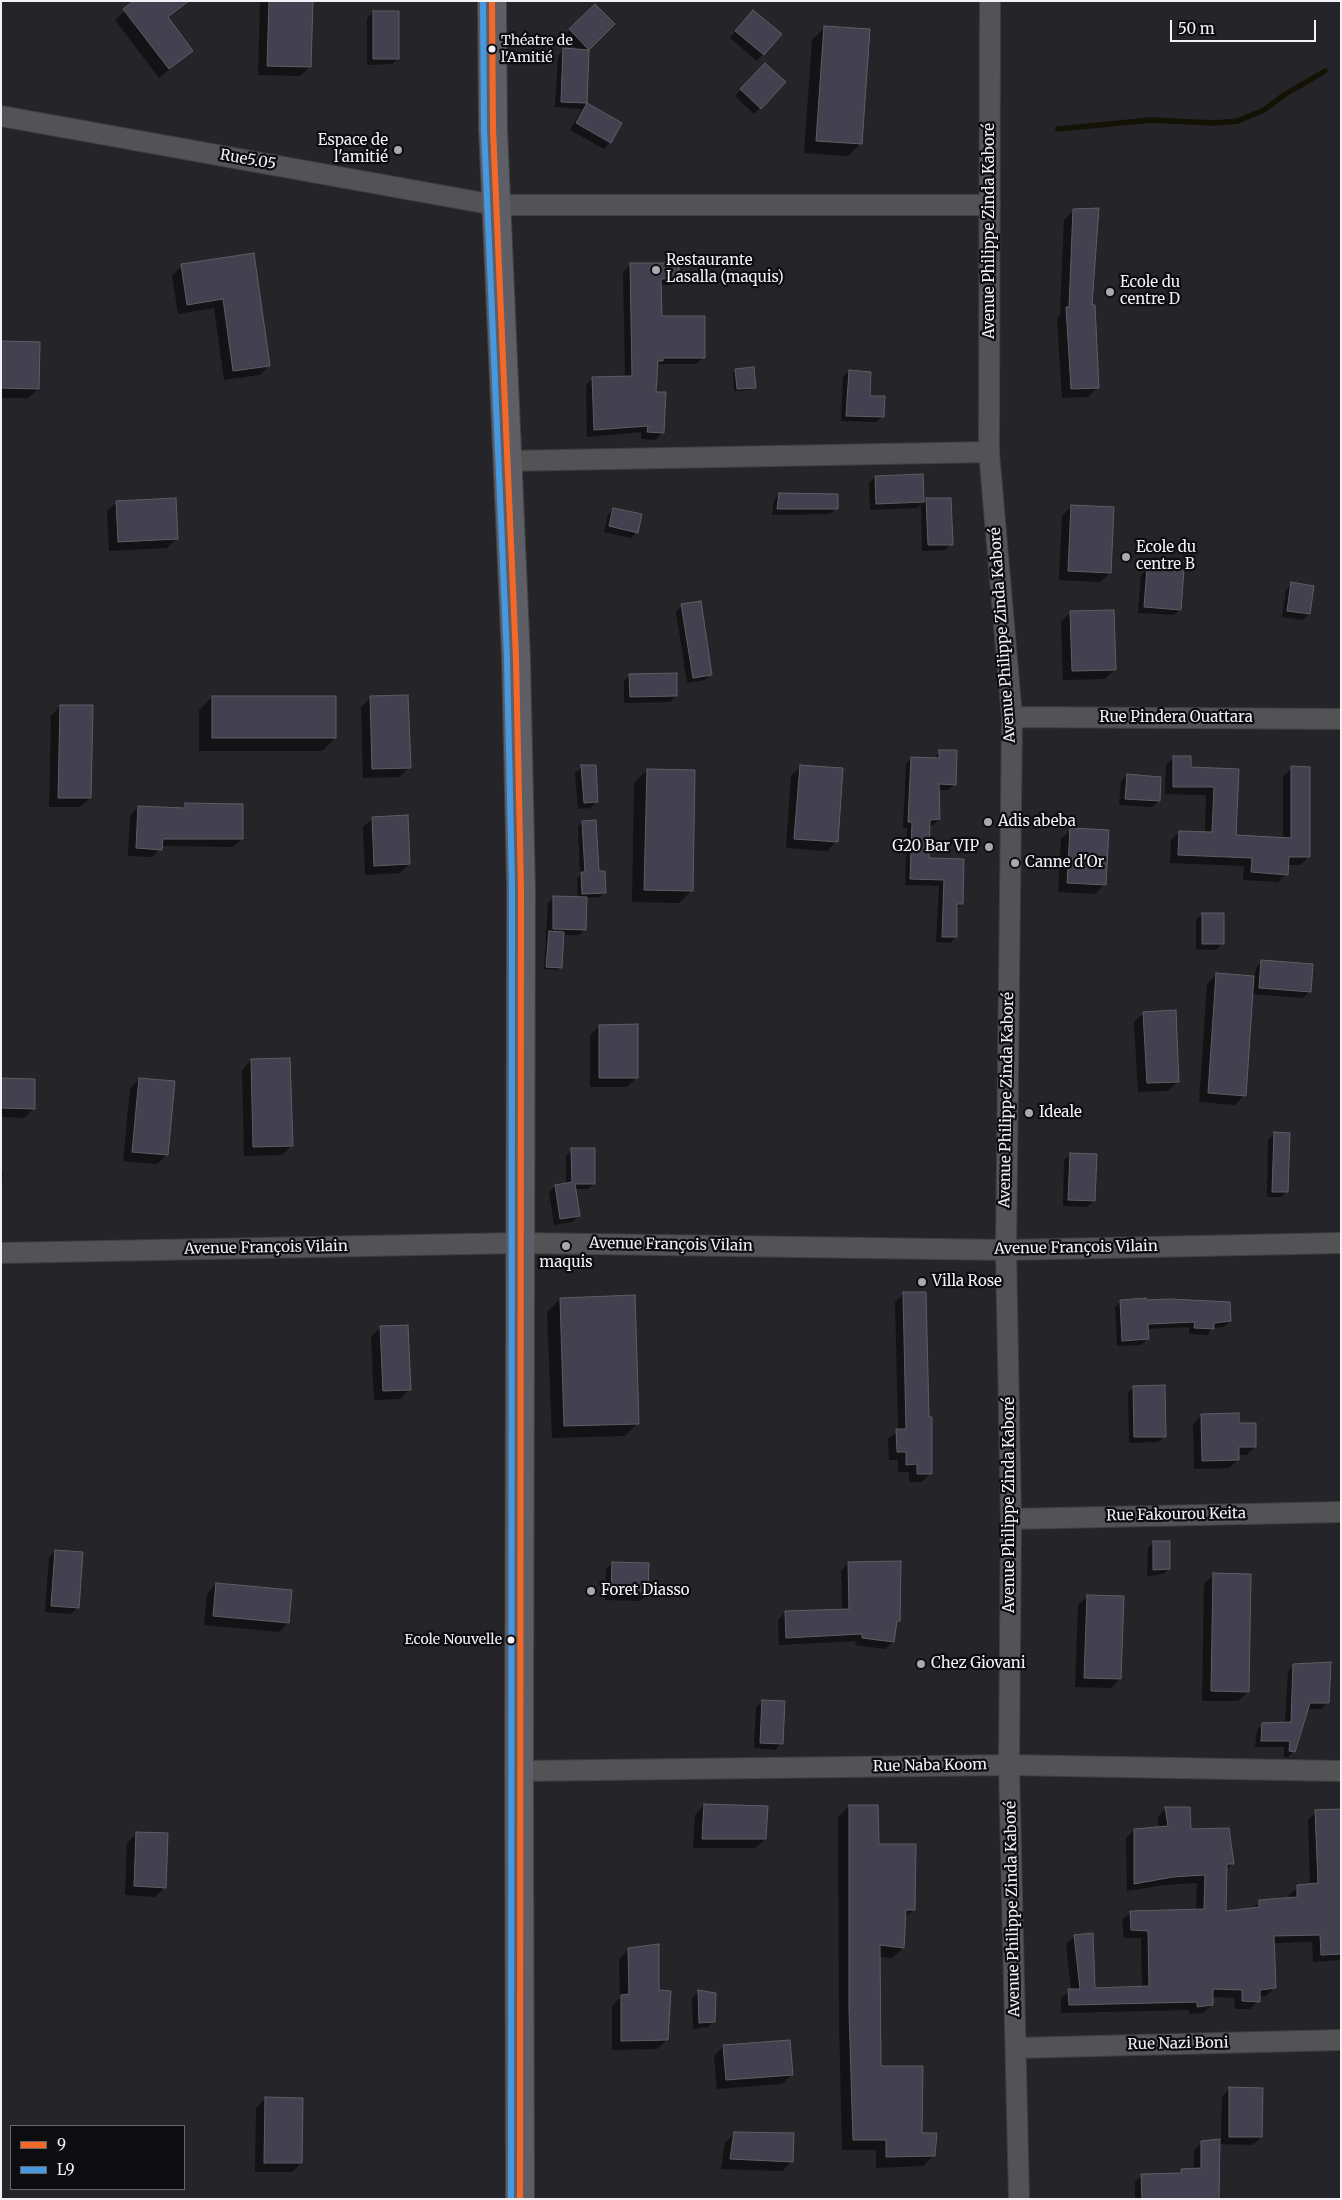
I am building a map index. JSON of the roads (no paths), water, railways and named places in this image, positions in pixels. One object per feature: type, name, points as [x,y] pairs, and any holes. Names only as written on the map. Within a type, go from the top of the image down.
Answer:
[{"type":"highway","points":[[492,1],[495,204],[516,658],[521,888],[520,2199]]},
{"type":"street","name":"Avenue Philippe Zinda Kaboré","points":[[990,1],[989,452],[1012,717],[1006,1250],[1012,1519],[1009,1765],[1018,2199]]},
{"type":"street","name":"Rue5.05","points":[[1,116],[495,204],[990,204]]},
{"type":"street","points":[[507,461],[989,452]]},
{"type":"street","name":"Rue Pindera Ouattara","points":[[1012,717],[1341,719]]},
{"type":"street","name":"Avenue François Vilain","points":[[1,1252],[520,1243],[1006,1250],[1341,1243]]},
{"type":"street","name":"Rue Fakourou Keita","points":[[1012,1519],[1341,1512]]},
{"type":"street","name":"Rue Naba Koom","points":[[519,1771],[1009,1765],[1341,1771]]},
{"type":"street","name":"Rue Nazi Boni","points":[[1016,2048],[1341,2040]]},
{"type":"waterway","points":[[1058,129],[1151,120],[1215,123],[1238,121],[1264,110],[1284,95],[1325,71]]},
{"type":"place","name":"Théatre de l'Amitié","points":[[492,49]]},
{"type":"place","name":"Espace de l'amitié","points":[[398,150]]},
{"type":"place","name":"Restaurante Lasalla (maquis)","points":[[656,270]]},
{"type":"place","name":"Ecole du centre D","points":[[1110,292]]},
{"type":"place","name":"Ecole du centre B","points":[[1126,557]]},
{"type":"place","name":"Adis abeba","points":[[988,822]]},
{"type":"place","name":"G20 Bar VIP","points":[[989,847]]},
{"type":"place","name":"Canne d'Or","points":[[1015,863]]},
{"type":"place","name":"Ideale","points":[[1029,1113]]},
{"type":"place","name":"maquis","points":[[566,1246]]},
{"type":"place","name":"Villa Rose","points":[[922,1282]]},
{"type":"place","name":"Foret Diasso","points":[[591,1591]]},
{"type":"place","name":"Ecole Nouvelle","points":[[511,1640]]},
{"type":"place","name":"Chez Giovani","points":[[921,1664]]}]
